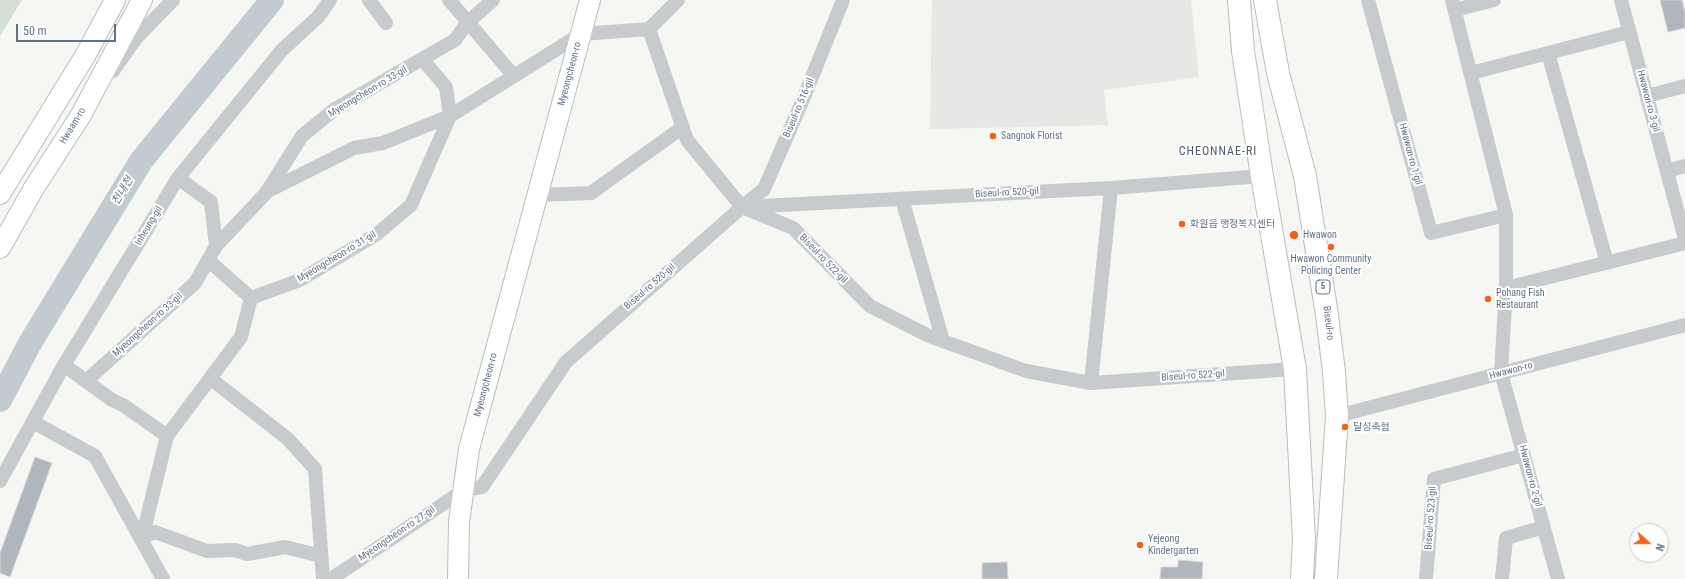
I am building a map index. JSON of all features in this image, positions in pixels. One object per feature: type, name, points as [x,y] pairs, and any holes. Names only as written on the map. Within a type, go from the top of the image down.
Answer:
[{"type":"main road","points":[[1239,0],[1243,51],[1262,176],[1295,369],[1304,539],[1302,579]]},
{"type":"main road","name":"Biseul-ro","points":[[1265,0],[1278,73],[1305,176],[1327,316],[1337,416],[1326,579]]},
{"type":"street","points":[[0,194],[85,56],[115,0]]},
{"type":"street","name":"Hwaam-ro","points":[[0,248],[34,188],[81,115],[142,0]]},
{"type":"street","points":[[81,115],[137,38],[173,0]]},
{"type":"street","name":"Inheung-gil","points":[[0,478],[64,365],[178,178],[282,50],[318,17],[330,0]]},
{"type":"street","points":[[369,0],[386,23]]},
{"type":"street","points":[[449,0],[514,76]]},
{"type":"street","name":"Myeongcheon-ro 33-gil","points":[[86,381],[195,282],[216,246],[266,192],[302,136],[335,109],[456,40],[467,22],[493,0]]},
{"type":"street","name":"Myeongcheon-ro","points":[[458,579],[459,522],[469,448],[590,0]]},
{"type":"street","points":[[422,59],[446,86],[450,116],[581,34],[649,29],[678,0]]},
{"type":"street","name":"Biseul-ro 516-gil","points":[[742,207],[764,189],[802,102],[843,0]]},
{"type":"street","name":"Hwawon-ro 1-gil","points":[[1368,0],[1431,232],[1506,215]]},
{"type":"street","points":[[1494,0],[1453,5],[1506,215],[1506,288],[1501,373]]},
{"type":"street","name":"Hwawon-ro 3-gil","points":[[1621,0],[1685,239]]},
{"type":"street","name":"Biseul-ro 522-gil","points":[[649,29],[688,140],[742,207],[793,228],[870,306],[929,336],[1026,371],[1091,383],[1295,369]]},
{"type":"street","points":[[1471,73],[1629,32]]},
{"type":"street","points":[[1548,53],[1607,263]]},
{"type":"street","points":[[1647,96],[1685,86]]},
{"type":"street","name":"Myeongcheon-ro 33-gil","points":[[266,192],[354,148],[383,143],[450,116]]},
{"type":"street","name":"Myeongcheon-ro 31-gil","points":[[251,298],[300,280],[377,234],[411,205],[450,116]]},
{"type":"street","points":[[538,194],[591,193],[683,127]]},
{"type":"street","points":[[1667,171],[1685,166]]},
{"type":"street","name":"Biseul-ro 520-gil","points":[[464,490],[482,487],[566,362],[742,207],[1111,188],[1262,176]]},
{"type":"street","points":[[178,178],[211,202],[216,246]]},
{"type":"street","points":[[1091,383],[1111,188]]},
{"type":"street","points":[[902,199],[944,341]]},
{"type":"street","points":[[1506,288],[1685,243]]},
{"type":"street","points":[[141,538],[167,436],[241,337],[251,298],[208,260]]},
{"type":"street","name":"Hwawon-ro","points":[[1337,416],[1685,325]]},
{"type":"street","points":[[64,365],[112,400],[123,405],[167,436]]},
{"type":"street","name":"Hwawon-ro 2-gil","points":[[1501,373],[1558,579]]},
{"type":"street","points":[[211,379],[294,445],[315,469],[323,579]]},
{"type":"street","points":[[33,422],[95,456],[163,579]]},
{"type":"street","name":"Biseul-ro 523-gil","points":[[1426,579],[1434,479],[1524,455]]},
{"type":"street","name":"Myeongcheon-ro 27-gil","points":[[331,579],[464,490]]},
{"type":"street","points":[[1502,579],[1506,538],[1544,527]]},
{"type":"street","points":[[141,538],[155,532],[207,551],[235,550],[247,554],[285,547],[321,556]]},
{"type":"shaded area","points":[[0,0],[22,0],[0,36]]},
{"type":"shaded area","points":[[932,0],[1191,0],[1199,77],[1104,90],[1108,125],[930,129]]},
{"type":"building","points":[[1660,0],[1682,0],[1685,13],[1685,28],[1668,32]]},
{"type":"building","points":[[35,457],[52,463],[10,577],[0,573],[0,553]]},
{"type":"building","points":[[1178,560],[1203,562],[1202,579],[1160,579],[1161,567],[1178,567]]},
{"type":"building","points":[[1007,562],[1008,579],[982,579],[982,563]]},
{"type":"waterway","name":"천내천","points":[[0,400],[30,343],[141,161],[272,0]]},
{"type":"place","name":"Sangnok Florist","points":[[993,136]]},
{"type":"place","name":"화원읍 행정복지센터","points":[[1182,224]]},
{"type":"place","name":"Hwawon","points":[[1294,235]]},
{"type":"place","name":"Hwawon Community Policing Center","points":[[1331,247]]},
{"type":"place","name":"Pohang Fish Restaurant","points":[[1488,299]]},
{"type":"place","name":"달성축협","points":[[1345,427]]},
{"type":"place","name":"Yejeong Kindergarten","points":[[1140,545]]},
{"type":"district","name":"CHEONNAE-RI","points":[[1218,152]]}]
